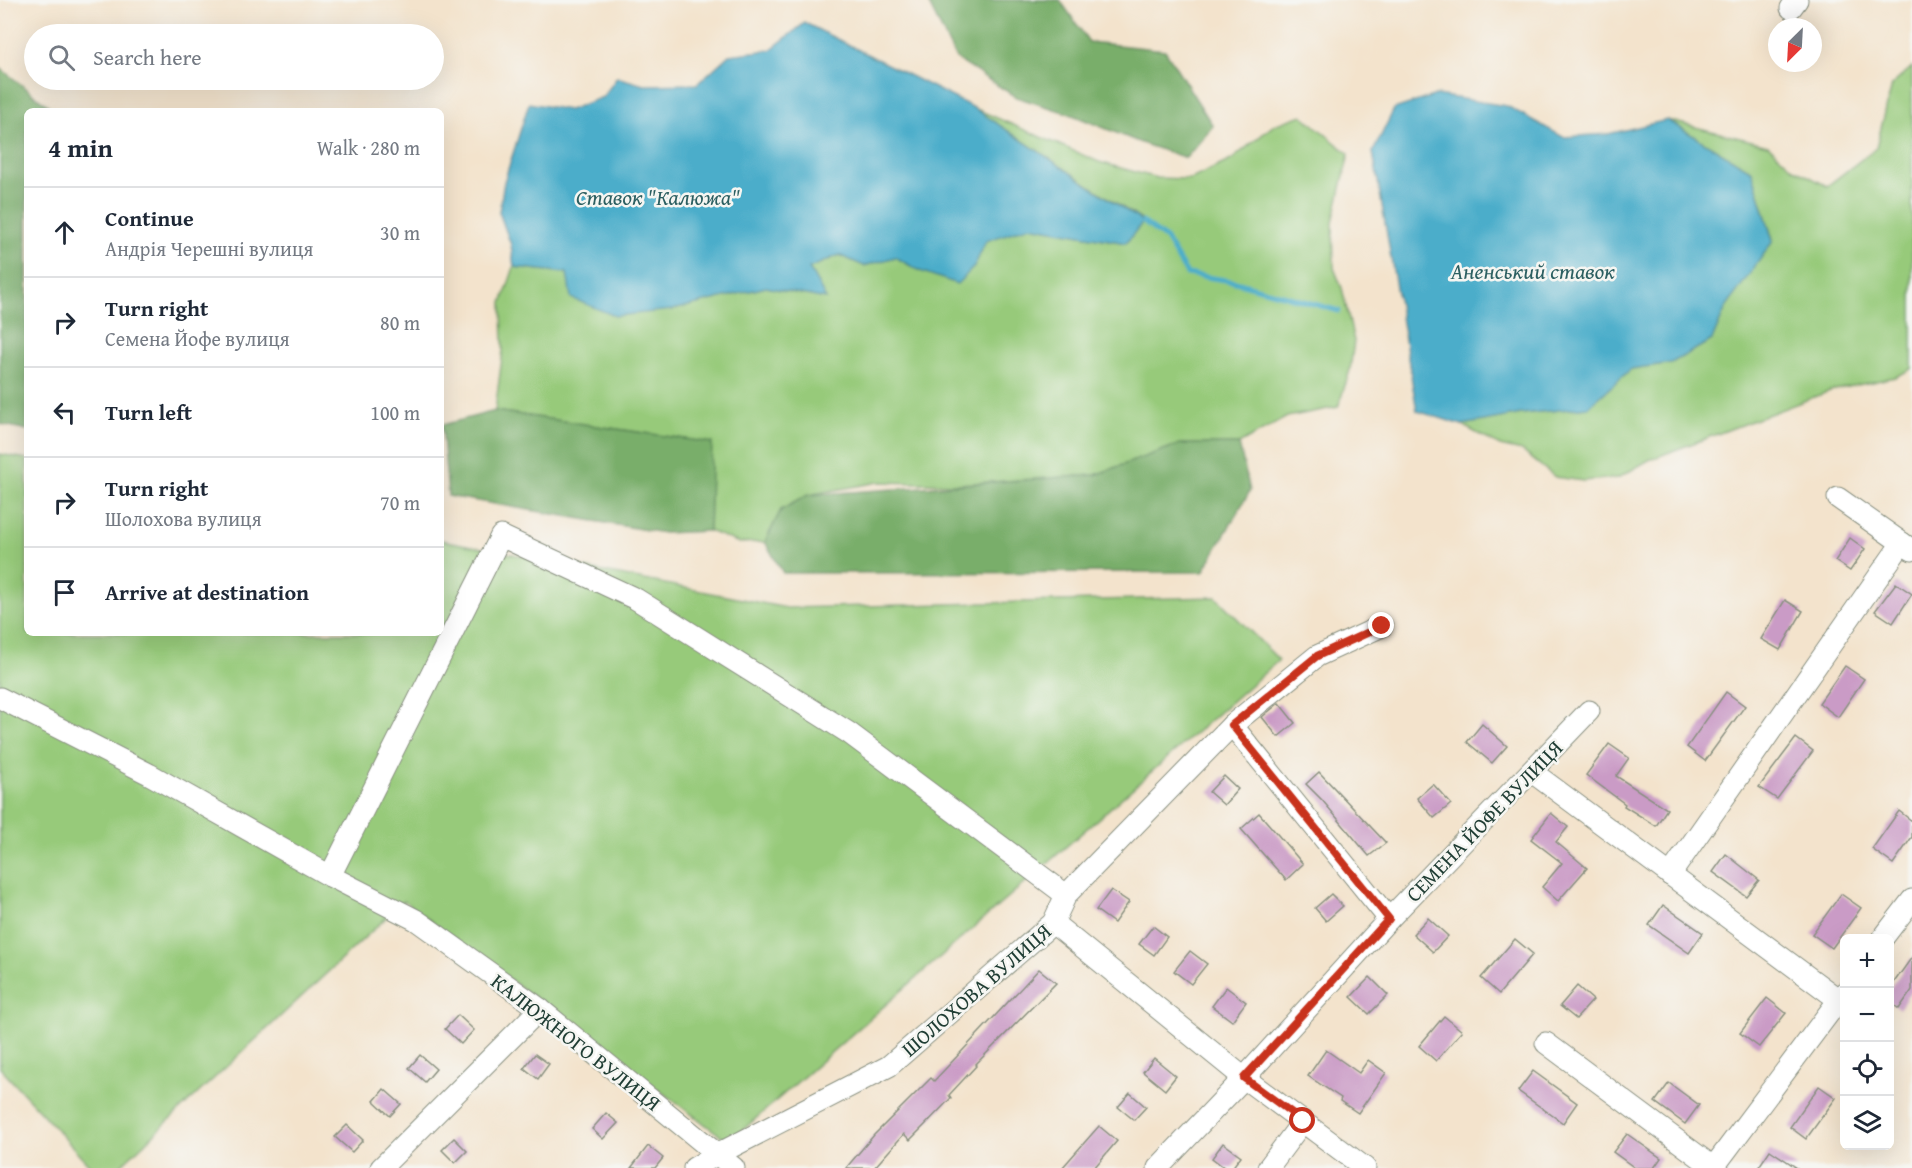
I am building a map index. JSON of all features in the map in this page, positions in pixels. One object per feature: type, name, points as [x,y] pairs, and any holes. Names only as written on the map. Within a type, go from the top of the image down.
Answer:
[{"type":"street","points":[[1670,875],[1907,547],[1838,498]]},
{"type":"street","points":[[330,876],[501,536],[636,599],[849,733],[1066,895]]},
{"type":"street","name":"ШОЛОХОВА ВУЛИЦЯ","points":[[694,1168],[889,1066],[1053,923],[1066,895],[1232,725],[1317,656],[1382,626]]},
{"type":"street","name":"КАЛЮЖНОГО ВУЛИЦЯ","points":[[0,698],[149,774],[330,876],[416,920],[540,1009],[734,1168]]},
{"type":"street","name":"СЕМЕНА ЙОФЕ ВУЛИЦЯ","points":[[1158,1168],[1244,1078],[1389,919],[1589,711]]},
{"type":"street","points":[[1232,725],[1389,919]]},
{"type":"street","points":[[1532,772],[1670,875],[1840,995]]},
{"type":"street","points":[[1887,934],[1912,900]]},
{"type":"street","points":[[1053,923],[1244,1078],[1365,1168]]},
{"type":"street","points":[[1546,1043],[1713,1168],[1840,999]]},
{"type":"street","points":[[381,1168],[540,1009]]},
{"type":"street","points":[[1268,1168],[1303,1121]]},
{"type":"green space","points":[[927,0],[1060,0],[1089,42],[1165,50],[1213,126],[1186,158],[1141,143],[1070,114],[1016,97],[956,59]]},
{"type":"green space","points":[[1912,67],[1912,369],[1895,377],[1830,391],[1649,460],[1618,478],[1583,481],[1555,477],[1522,451],[1500,446],[1462,425],[1521,414],[1588,407],[1631,369],[1671,363],[1712,340],[1726,307],[1773,240],[1752,171],[1667,120],[1768,145],[1793,168],[1827,186],[1876,148],[1892,85]]},
{"type":"green space","points":[[0,68],[24,87],[24,90],[28,90],[51,108],[24,108],[24,429],[0,424]]},
{"type":"green space","points":[[974,108],[1099,162],[1157,178],[1191,179],[1231,160],[1274,125],[1302,115],[1349,154],[1333,222],[1334,268],[1342,288],[1354,341],[1350,370],[1338,407],[1287,417],[1239,444],[1180,444],[1095,475],[958,484],[879,482],[808,495],[781,510],[765,542],[739,543],[709,531],[711,443],[495,411],[503,350],[502,303],[514,267],[567,273],[672,310],[766,287],[826,299],[809,268],[840,255],[864,266],[895,257],[920,271],[974,267],[985,241],[1030,226],[1126,243],[1143,221]]},
{"type":"green space","points":[[495,411],[712,443],[709,531],[664,533],[448,496],[444,424]]},
{"type":"green space","points":[[1180,444],[1239,444],[1250,491],[1203,572],[783,573],[765,542],[781,510],[808,495],[1095,475]]},
{"type":"green space","points":[[0,454],[24,458],[24,636],[444,636],[444,541],[787,608],[1216,597],[1279,660],[729,1142],[404,901],[118,1168],[92,1168],[0,1068]]},
{"type":"water","name":"Ставок \"Калюжа\"","points":[[805,23],[974,108],[1143,222],[1126,243],[1030,226],[986,241],[974,267],[957,284],[920,271],[895,257],[864,266],[839,255],[809,268],[826,299],[766,287],[672,310],[615,316],[571,298],[567,273],[514,267],[511,245],[499,212],[504,182],[529,103],[569,110],[603,97],[617,77],[644,85],[697,84],[729,55],[770,50]]},
{"type":"water","name":"Аненський ставок","points":[[1436,95],[1507,106],[1563,137],[1608,134],[1667,120],[1752,171],[1773,241],[1726,307],[1712,340],[1671,363],[1631,369],[1588,407],[1521,414],[1462,425],[1417,411],[1373,152],[1394,109]]},
{"type":"building","points":[[1850,538],[1865,549],[1850,571],[1835,561]]},
{"type":"building","points":[[1896,583],[1912,594],[1893,623],[1875,611]]},
{"type":"building","points":[[1785,600],[1803,611],[1780,650],[1761,639]]},
{"type":"building","points":[[1845,666],[1864,679],[1838,717],[1819,703]]},
{"type":"building","points":[[1726,692],[1745,706],[1705,761],[1687,747]]},
{"type":"building","points":[[1279,703],[1295,723],[1278,737],[1262,717]]},
{"type":"building","points":[[1482,724],[1507,746],[1492,763],[1467,742]]},
{"type":"building","points":[[1796,738],[1813,751],[1777,799],[1759,787]]},
{"type":"building","points":[[1609,744],[1629,758],[1616,776],[1667,809],[1656,826],[1624,806],[1625,804],[1586,775]]},
{"type":"building","points":[[1319,772],[1386,843],[1369,856],[1306,784]]},
{"type":"building","points":[[1224,776],[1238,789],[1224,805],[1209,792]]},
{"type":"building","points":[[1433,784],[1451,804],[1434,818],[1417,798]]},
{"type":"building","points":[[1899,811],[1912,821],[1912,837],[1893,864],[1872,849]]},
{"type":"building","points":[[1259,813],[1303,864],[1286,880],[1241,829]]},
{"type":"building","points":[[1551,813],[1568,827],[1556,842],[1587,868],[1558,901],[1542,887],[1562,863],[1531,839]]},
{"type":"building","points":[[1726,854],[1759,880],[1746,896],[1713,872]]},
{"type":"building","points":[[1111,890],[1129,902],[1114,923],[1096,910]]},
{"type":"building","points":[[1331,894],[1343,906],[1326,921],[1315,908]]},
{"type":"building","points":[[1841,894],[1861,908],[1832,948],[1812,934]]},
{"type":"building","points":[[1663,905],[1703,933],[1689,953],[1649,925]]},
{"type":"building","points":[[1428,918],[1448,936],[1433,952],[1413,934]]},
{"type":"building","points":[[1153,926],[1167,937],[1154,955],[1139,944]]},
{"type":"building","points":[[1515,939],[1533,954],[1499,994],[1481,978]]},
{"type":"building","points":[[1190,951],[1207,964],[1191,984],[1174,971]]},
{"type":"building","points":[[1912,957],[1912,990],[1899,1009],[1894,1005],[1894,982]]},
{"type":"building","points":[[1039,969],[1056,983],[975,1065],[949,1095],[951,1098],[924,1126],[910,1140],[904,1134],[874,1168],[846,1168],[874,1135],[931,1078],[934,1081]]},
{"type":"building","points":[[1370,977],[1388,995],[1369,1014],[1351,997]]},
{"type":"building","points":[[1577,986],[1593,1000],[1576,1019],[1560,1006]]},
{"type":"building","points":[[1226,987],[1246,1002],[1232,1021],[1212,1006]]},
{"type":"building","points":[[1767,998],[1786,1013],[1759,1047],[1740,1033]]},
{"type":"building","points":[[458,1015],[474,1030],[461,1044],[445,1029]]},
{"type":"building","points":[[1444,1016],[1462,1031],[1436,1061],[1419,1046]]},
{"type":"building","points":[[1326,1050],[1359,1073],[1368,1060],[1386,1073],[1358,1113],[1340,1101],[1341,1098],[1308,1076]]},
{"type":"building","points":[[535,1054],[549,1064],[538,1079],[524,1068]]},
{"type":"building","points":[[420,1055],[436,1069],[425,1082],[409,1068]]},
{"type":"building","points":[[1154,1058],[1176,1076],[1165,1090],[1143,1072]]},
{"type":"building","points":[[1533,1071],[1577,1103],[1563,1123],[1518,1091]]},
{"type":"building","points":[[1669,1083],[1699,1105],[1685,1124],[1655,1102]]},
{"type":"building","points":[[1819,1086],[1836,1098],[1806,1139],[1790,1127]]},
{"type":"building","points":[[384,1089],[401,1104],[390,1116],[374,1101]]},
{"type":"building","points":[[1130,1093],[1146,1107],[1134,1120],[1118,1107]]},
{"type":"building","points":[[606,1113],[618,1123],[603,1139],[592,1129]]},
{"type":"building","points":[[347,1125],[363,1140],[352,1152],[335,1137]]},
{"type":"building","points":[[1099,1126],[1117,1141],[1094,1168],[1062,1168]]},
{"type":"building","points":[[1627,1134],[1661,1158],[1654,1168],[1635,1168],[1613,1152]]},
{"type":"building","points":[[454,1138],[467,1151],[455,1163],[442,1150]]},
{"type":"building","points":[[1223,1143],[1241,1156],[1232,1168],[1225,1168],[1212,1158]]},
{"type":"building","points":[[648,1146],[663,1158],[655,1168],[631,1168]]},
{"type":"building","points":[[1770,1150],[1797,1168],[1758,1168]]},
{"type":"waterway","points":[[1143,222],[1166,239],[1187,274],[1232,281],[1339,311]]},
{"type":"route","points":[[1303,1121],[1244,1078],[1389,919],[1232,725],[1317,656],[1382,626]]}]
